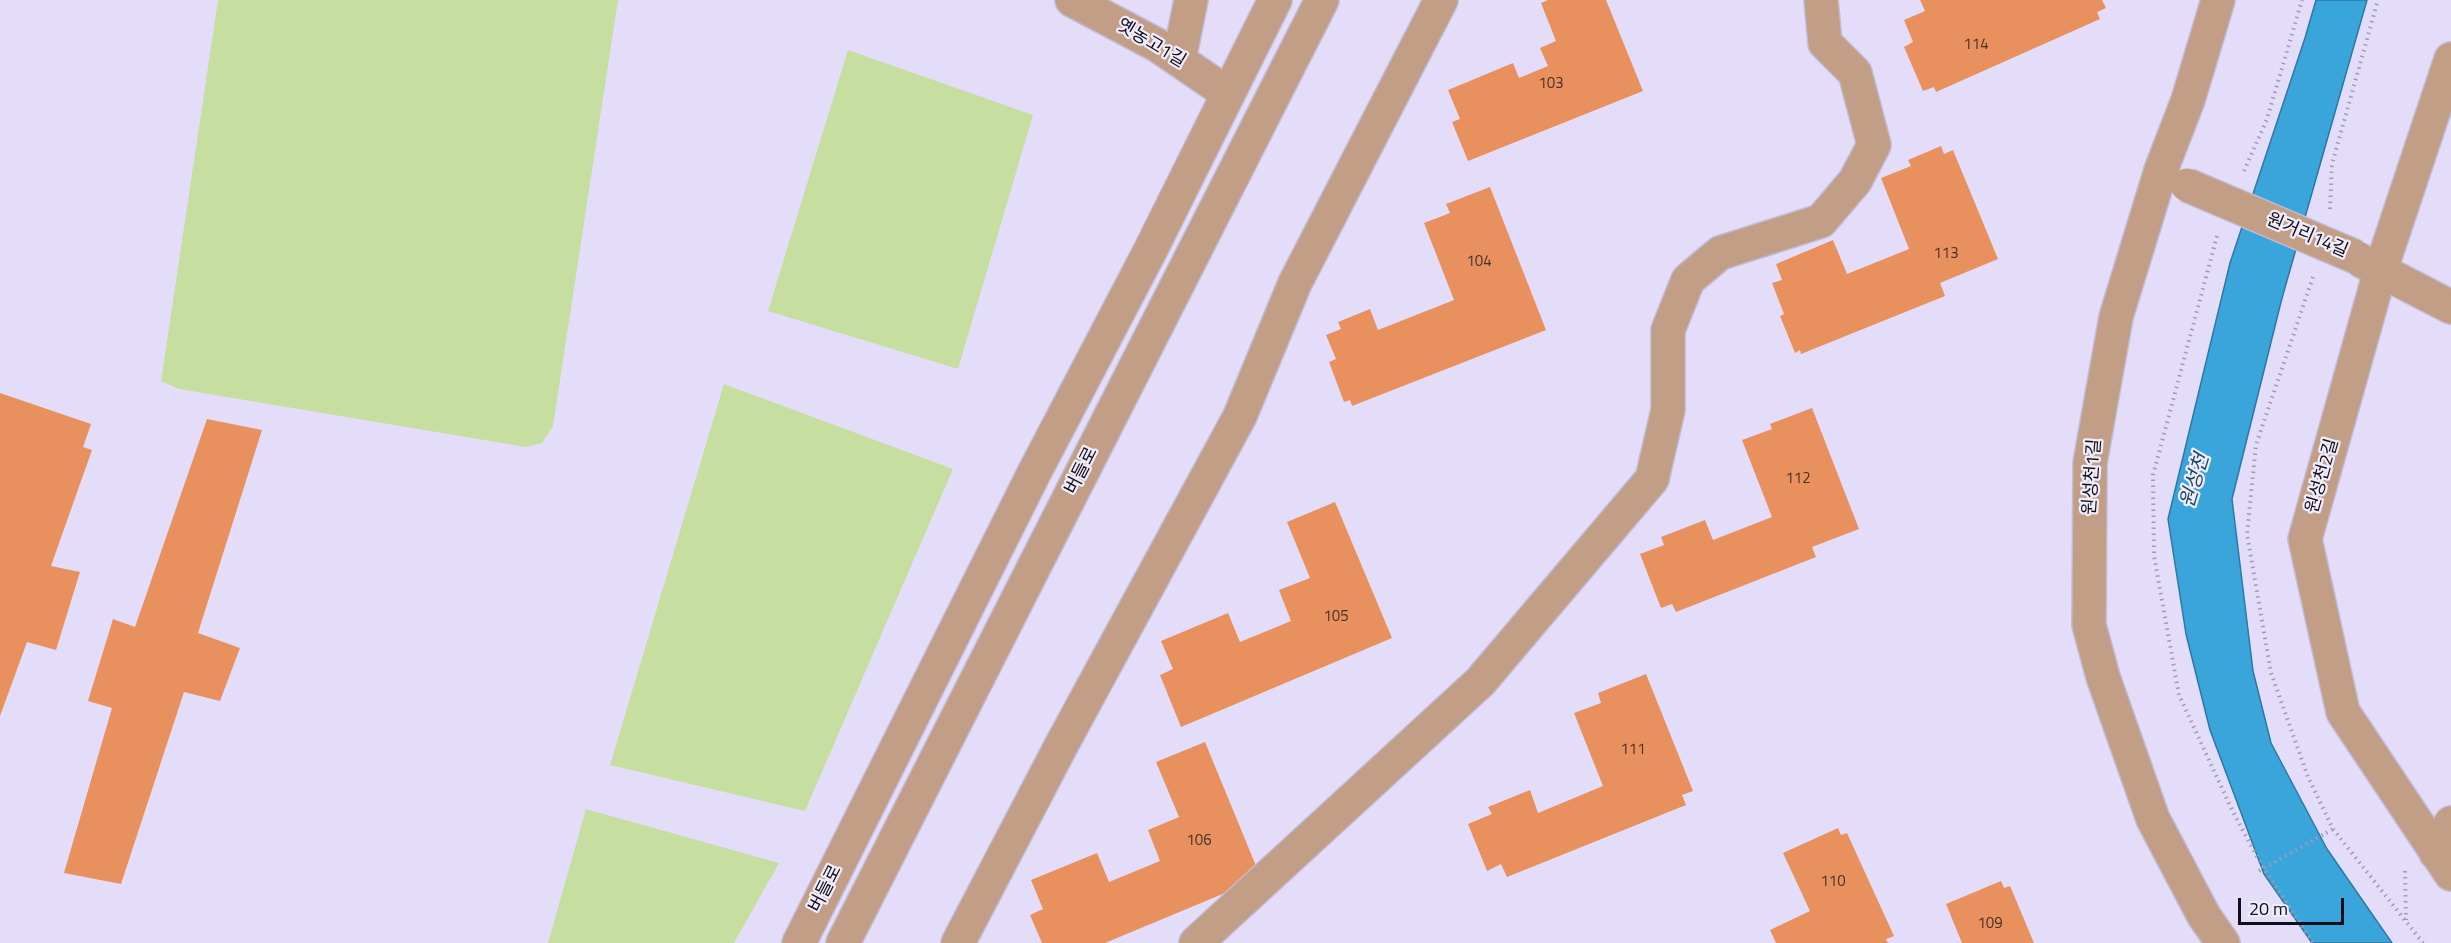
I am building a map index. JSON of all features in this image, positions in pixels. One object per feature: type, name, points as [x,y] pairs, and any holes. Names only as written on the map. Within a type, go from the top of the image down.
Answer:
[{"type":"street","name":"옛농고1길","points":[[1072,0],[1157,45],[1227,93]]},
{"type":"street","points":[[1179,60],[1191,0]]},
{"type":"street","name":"버들로","points":[[799,943],[1033,475],[1150,251],[1275,0]]},
{"type":"street","name":"버들로","points":[[843,943],[1322,0]]},
{"type":"street","points":[[958,943],[1062,744],[1240,417],[1295,283],[1440,0]]},
{"type":"street","points":[[1196,943],[1480,682],[1652,479],[1668,410],[1668,330],[1688,280],[1720,253],[1821,221],[1855,182],[1874,145],[1855,73],[1826,43],[1821,0]]},
{"type":"street","name":"원성천1길","points":[[2218,0],[2188,100],[2174,177],[2116,317],[2090,463],[2089,625],[2103,677],[2153,819],[2199,929],[2223,943]]},
{"type":"street","name":"원성천2길","points":[[2443,863],[2343,712],[2305,539],[2368,265],[2451,59]]},
{"type":"street","name":"원거리14길","points":[[2174,177],[2368,265],[2451,308]]},
{"type":"street","points":[[2443,863],[2451,823]]},
{"type":"path","points":[[2240,179],[2267,119],[2302,0]]},
{"type":"path","points":[[2218,230],[2153,475],[2154,556],[2179,695],[2232,810],[2261,864],[2313,943]]},
{"type":"path","points":[[2261,864],[2259,872],[2333,828]]},
{"type":"green space","points":[[218,0],[618,0],[553,426],[542,443],[526,447],[179,389],[161,381]]},
{"type":"green space","points":[[848,50],[1033,115],[958,369],[768,311]]},
{"type":"green space","points":[[724,384],[953,469],[805,811],[610,765]]},
{"type":"green space","points":[[586,809],[779,863],[734,943],[548,943]]},
{"type":"water","name":"원성천","points":[[2316,0],[2367,0],[2282,298],[2232,499],[2253,671],[2271,743],[2327,849],[2392,943],[2312,943],[2264,874],[2210,730],[2186,634],[2168,519],[2230,263]]},
{"type":"building","points":[[1548,0],[1606,0],[1643,91],[1468,161],[1452,122],[1460,119],[1448,90],[1513,63],[1519,78],[1548,66],[1540,48],[1556,41],[1541,3]]},
{"type":"building","points":[[1920,0],[2102,0],[2106,8],[2097,12],[2100,19],[1936,92],[1934,87],[1923,91],[1904,47],[1913,42],[1904,20],[1925,11]]},
{"type":"building","points":[[1941,146],[1944,154],[1953,150],[1998,259],[1940,283],[1945,296],[1801,354],[1800,350],[1795,353],[1780,316],[1784,314],[1772,283],[1782,280],[1776,264],[1833,240],[1847,274],[1909,249],[1881,178],[1911,166],[1908,160]]},
{"type":"building","points":[[1490,187],[1546,330],[1352,406],[1350,400],[1344,402],[1329,362],[1336,359],[1326,335],[1341,329],[1338,322],[1370,309],[1378,330],[1454,300],[1424,223],[1450,213],[1446,204]]},
{"type":"building","points":[[0,393],[91,424],[83,447],[92,450],[51,566],[80,572],[56,650],[27,642],[0,716]]},
{"type":"building","points":[[1812,408],[1859,529],[1812,547],[1816,557],[1676,612],[1672,604],[1661,608],[1640,554],[1664,545],[1661,537],[1705,520],[1713,540],[1772,517],[1742,440],[1772,429],[1770,424]]},
{"type":"building","points":[[207,419],[262,430],[198,633],[240,648],[220,701],[184,692],[121,884],[64,873],[112,708],[88,701],[113,619],[135,627]]},
{"type":"building","points":[[1335,502],[1392,638],[1181,727],[1160,675],[1173,669],[1161,641],[1228,613],[1240,642],[1291,621],[1279,590],[1310,578],[1287,522]]},
{"type":"building","points":[[1646,674],[1693,791],[1682,795],[1686,805],[1507,877],[1501,864],[1487,871],[1468,824],[1492,814],[1488,807],[1530,790],[1538,813],[1603,786],[1574,713],[1601,703],[1598,693]]},
{"type":"building","points":[[1205,742],[1261,878],[1105,943],[1042,943],[1030,915],[1043,909],[1031,880],[1097,853],[1109,882],[1160,861],[1148,830],[1179,817],[1156,762]]},
{"type":"building","points":[[1838,828],[1841,835],[1847,833],[1894,936],[1886,939],[1888,943],[1776,943],[1770,930],[1810,911],[1783,853]]},
{"type":"building","points":[[2001,881],[2004,888],[2010,886],[2034,943],[1962,943],[1946,904]]}]
